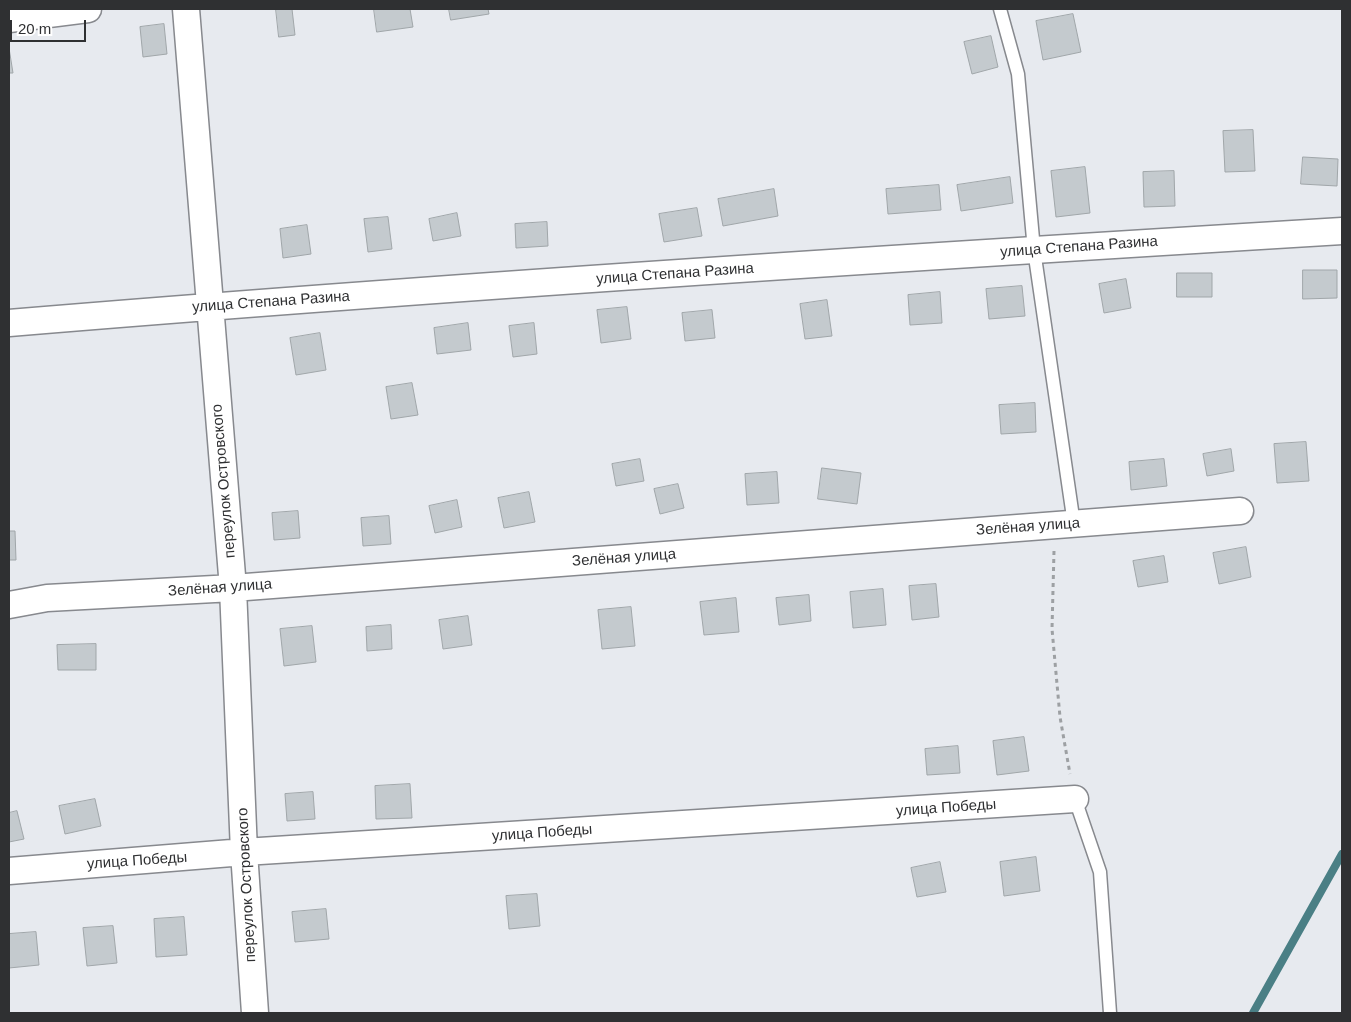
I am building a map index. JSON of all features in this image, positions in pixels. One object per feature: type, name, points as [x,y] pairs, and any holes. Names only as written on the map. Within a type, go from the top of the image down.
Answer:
[{"type":"street","points":[[9,19],[88,9]]},
{"type":"street","name":"переулок Островского","points":[[186,9],[233,588],[244,852],[255,1013]]},
{"type":"street","name":"улица Степана Разина","points":[[9,323],[210,306],[1342,231]]},
{"type":"street","name":"Зелёная улица","points":[[9,605],[47,598],[233,588],[1240,511]]},
{"type":"street","name":"улица Победы","points":[[9,871],[244,852],[1074,799]]},
{"type":"lane","points":[[1000,9],[1018,74],[1034,250],[1064,525]]},
{"type":"lane","points":[[1074,799],[1100,872],[1110,1013]]},
{"type":"path","points":[[1064,525],[1052,629],[1060,717],[1074,799]]},
{"type":"building","points":[[276,9],[292,9],[295,35],[279,37]]},
{"type":"building","points":[[374,9],[410,9],[413,27],[377,32]]},
{"type":"building","points":[[449,9],[488,9],[489,14],[451,20]]},
{"type":"building","points":[[1073,14],[1081,52],[1043,60],[1036,21]]},
{"type":"building","points":[[164,24],[167,54],[143,57],[140,27]]},
{"type":"building","points":[[991,36],[998,67],[972,74],[964,42]]},
{"type":"building","points":[[9,48],[13,73],[9,73]]},
{"type":"building","points":[[1253,130],[1255,171],[1225,172],[1223,131]]},
{"type":"building","points":[[1303,157],[1338,159],[1337,186],[1301,184]]},
{"type":"building","points":[[1085,167],[1090,213],[1056,217],[1051,171]]},
{"type":"building","points":[[1174,171],[1175,206],[1144,207],[1143,172]]},
{"type":"building","points":[[1010,177],[1013,203],[961,211],[957,185]]},
{"type":"building","points":[[939,185],[941,210],[888,214],[886,189]]},
{"type":"building","points":[[774,189],[778,216],[723,226],[718,199]]},
{"type":"building","points":[[697,208],[702,236],[664,242],[659,214]]},
{"type":"building","points":[[457,213],[461,236],[433,241],[429,219]]},
{"type":"building","points":[[388,217],[392,249],[368,252],[364,219]]},
{"type":"building","points":[[547,222],[548,246],[516,248],[515,224]]},
{"type":"building","points":[[307,225],[311,254],[283,258],[280,229]]},
{"type":"building","points":[[1303,270],[1337,270],[1337,298],[1303,299]]},
{"type":"building","points":[[1177,273],[1212,273],[1212,297],[1177,297]]},
{"type":"building","points":[[1126,279],[1131,308],[1104,313],[1099,284]]},
{"type":"building","points":[[1022,286],[1025,316],[989,319],[986,289]]},
{"type":"building","points":[[940,292],[942,323],[910,325],[908,295]]},
{"type":"building","points":[[827,300],[832,336],[805,339],[800,304]]},
{"type":"building","points":[[627,307],[631,339],[601,343],[597,310]]},
{"type":"building","points":[[712,310],[715,338],[685,341],[682,313]]},
{"type":"building","points":[[468,323],[471,350],[437,354],[434,328]]},
{"type":"building","points":[[534,323],[537,354],[513,357],[509,326]]},
{"type":"building","points":[[320,333],[326,370],[296,375],[290,338]]},
{"type":"building","points":[[412,383],[418,415],[391,419],[386,387]]},
{"type":"building","points":[[1035,403],[1036,432],[1001,434],[999,405]]},
{"type":"building","points":[[1306,442],[1309,481],[1277,483],[1274,444]]},
{"type":"building","points":[[1231,449],[1234,471],[1207,476],[1203,454]]},
{"type":"building","points":[[640,459],[644,481],[616,486],[612,464]]},
{"type":"building","points":[[1164,459],[1167,486],[1131,490],[1129,462]]},
{"type":"building","points":[[822,468],[861,473],[857,504],[818,499]]},
{"type":"building","points":[[777,472],[779,503],[747,505],[745,474]]},
{"type":"building","points":[[678,484],[684,508],[660,514],[654,489]]},
{"type":"building","points":[[529,492],[535,522],[504,528],[498,498]]},
{"type":"building","points":[[457,500],[462,527],[435,533],[429,506]]},
{"type":"building","points":[[298,511],[300,538],[274,540],[272,513]]},
{"type":"building","points":[[389,516],[391,544],[363,546],[361,518]]},
{"type":"building","points":[[9,531],[15,531],[16,560],[9,560]]},
{"type":"building","points":[[1246,547],[1251,577],[1219,584],[1213,553]]},
{"type":"building","points":[[1164,556],[1168,582],[1138,587],[1133,561]]},
{"type":"building","points":[[936,584],[939,617],[912,620],[909,586]]},
{"type":"building","points":[[883,589],[886,625],[853,628],[850,592]]},
{"type":"building","points":[[809,595],[811,621],[779,625],[776,598]]},
{"type":"building","points":[[736,598],[739,632],[704,635],[700,602]]},
{"type":"building","points":[[631,607],[635,646],[602,649],[598,610]]},
{"type":"building","points":[[468,616],[472,645],[443,649],[439,620]]},
{"type":"building","points":[[391,625],[392,649],[367,651],[366,627]]},
{"type":"building","points":[[312,626],[316,662],[284,666],[280,629]]},
{"type":"building","points":[[96,644],[96,670],[58,670],[57,645]]},
{"type":"building","points":[[1024,737],[1029,771],[997,775],[993,741]]},
{"type":"building","points":[[958,746],[960,773],[927,775],[925,749]]},
{"type":"building","points":[[410,784],[412,818],[376,819],[375,786]]},
{"type":"building","points":[[313,792],[315,819],[287,821],[285,794]]},
{"type":"building","points":[[95,799],[101,826],[65,834],[59,806]]},
{"type":"building","points":[[17,811],[24,839],[9,842],[9,813]]},
{"type":"building","points":[[1036,857],[1040,891],[1004,896],[1000,862]]},
{"type":"building","points":[[940,862],[946,892],[917,897],[911,868]]},
{"type":"building","points":[[537,894],[540,926],[509,929],[506,896]]},
{"type":"building","points":[[326,909],[329,939],[295,942],[292,912]]},
{"type":"building","points":[[184,917],[187,955],[156,957],[154,919]]},
{"type":"building","points":[[113,926],[117,963],[87,966],[83,928]]},
{"type":"building","points":[[36,932],[39,965],[9,968],[9,934]]},
{"type":"waterway","points":[[1253,1013],[1342,854]]}]
